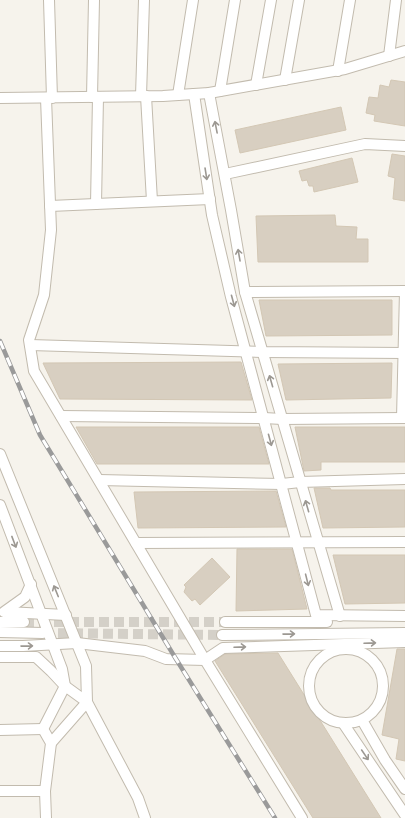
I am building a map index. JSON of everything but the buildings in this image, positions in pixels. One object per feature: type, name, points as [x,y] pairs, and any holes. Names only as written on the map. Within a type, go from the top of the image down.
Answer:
[{"type":"street","points":[[49,0],[51,230],[44,296],[29,340],[34,371],[205,660],[302,818]]},
{"type":"street","points":[[94,0],[96,204]]},
{"type":"street","points":[[144,0],[144,96],[152,202]]},
{"type":"street","points":[[178,95],[193,0]]},
{"type":"street","points":[[220,91],[235,0]]},
{"type":"street","points":[[256,85],[271,0]]},
{"type":"street","points":[[285,80],[299,0]]},
{"type":"street","points":[[338,70],[350,0]]},
{"type":"street","points":[[389,56],[396,0]]},
{"type":"street","points":[[0,98],[144,96],[209,93],[338,70],[405,51]]},
{"type":"street","points":[[209,93],[225,174],[245,292],[340,616]]},
{"type":"street","points":[[194,94],[212,215],[228,282],[316,615],[405,616]]},
{"type":"street","points":[[225,174],[365,144],[405,146]]},
{"type":"street","points":[[50,206],[210,199]]},
{"type":"street","points":[[61,416],[282,419],[404,418],[405,291],[245,292]]},
{"type":"street","points":[[30,345],[263,352],[404,353]]},
{"type":"street","points":[[0,454],[86,666],[87,702],[138,798],[145,818]]},
{"type":"street","points":[[99,480],[282,484],[300,482],[405,479]]},
{"type":"street","points":[[0,505],[31,584],[62,670],[64,686],[43,729]]},
{"type":"street","points":[[136,543],[405,542]]},
{"type":"street","points":[[3,612],[25,597],[31,584]]},
{"type":"street","points":[[3,612],[66,615]]},
{"type":"street","points":[[225,622],[405,621]]},
{"type":"street","points":[[0,622],[24,622]]},
{"type":"street","points":[[0,632],[43,633]]},
{"type":"street","points":[[222,635],[405,633]]},
{"type":"street","points":[[0,646],[77,643],[145,651],[166,659],[205,660],[223,648],[405,642]]},
{"type":"street","points":[[346,649],[358,651],[369,657],[377,666],[382,678],[383,690],[379,702],[372,712],[362,720],[353,723],[343,723],[331,720],[321,713],[313,703],[310,691],[310,679],[314,667],[322,658],[333,651],[346,649]]},
{"type":"street","points":[[0,657],[36,657],[64,686],[87,702]]},
{"type":"street","points":[[46,818],[45,791],[51,743],[87,702]]},
{"type":"street","points":[[362,720],[385,760],[405,789]]},
{"type":"street","points":[[343,723],[405,815]]},
{"type":"street","points":[[0,730],[43,729]]},
{"type":"street","points":[[43,729],[51,743]]},
{"type":"street","points":[[0,791],[45,791]]},
{"type":"tunnel","points":[[24,622],[225,622]]},
{"type":"tunnel","points":[[43,633],[222,635]]},
{"type":"railway","points":[[0,341],[40,435],[176,659],[275,818]]}]
